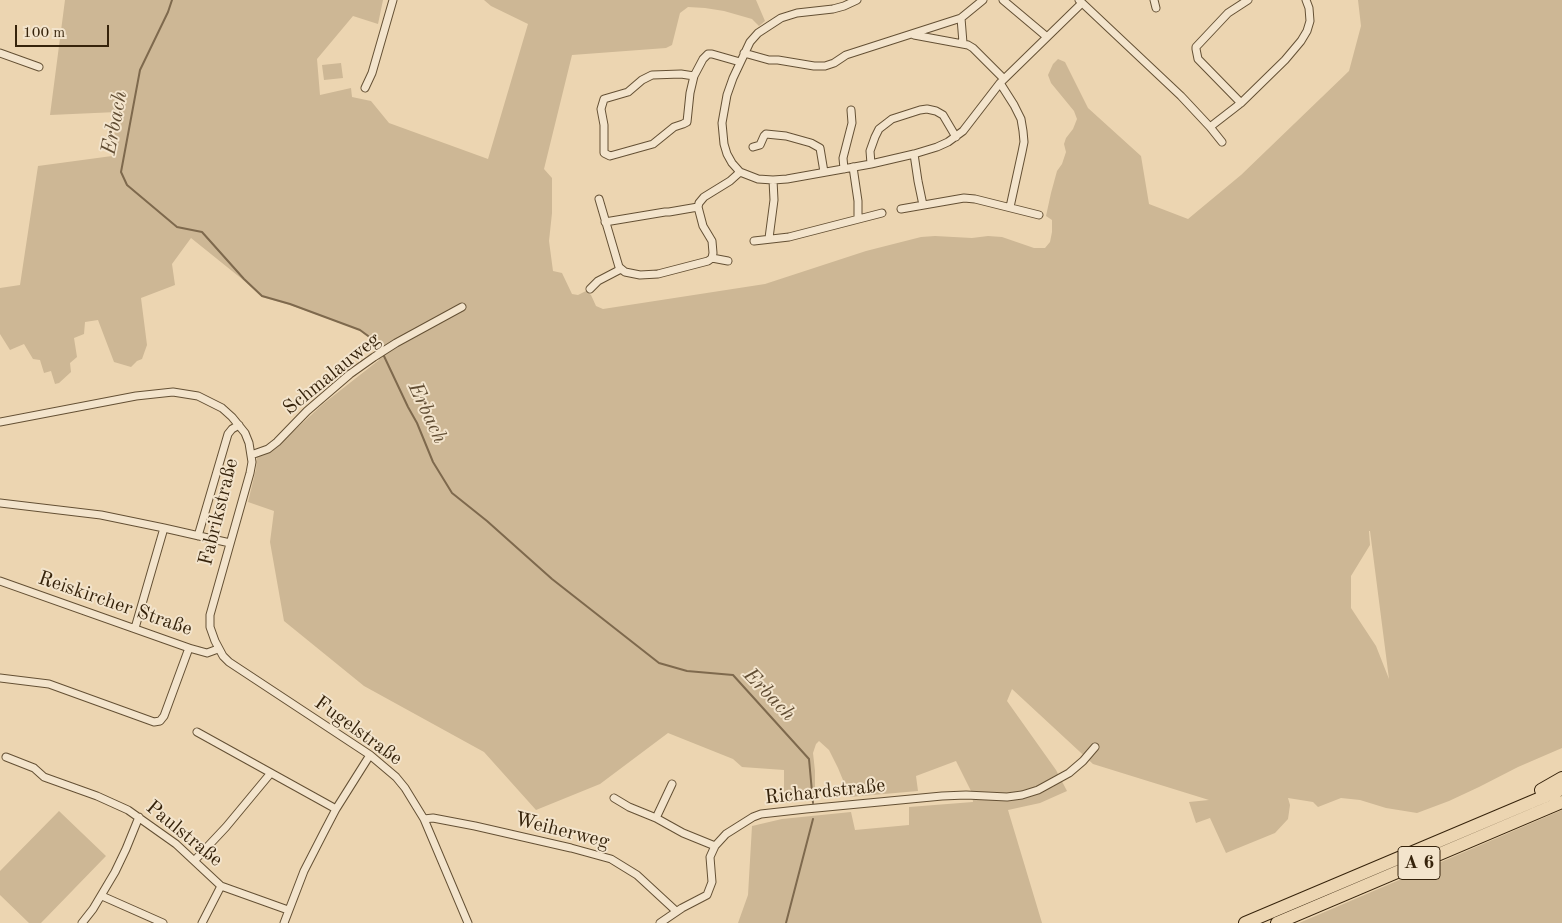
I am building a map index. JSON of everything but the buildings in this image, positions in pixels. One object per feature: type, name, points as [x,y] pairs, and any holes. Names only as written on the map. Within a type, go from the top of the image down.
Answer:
[{"type":"highway","points":[[1434,843],[1562,778]]},
{"type":"highway","name":"A 6","points":[[1245,923],[1562,789]]},
{"type":"highway","name":"A 6","points":[[1277,923],[1562,802]]},
{"type":"street","points":[[365,88],[372,73],[393,0]]},
{"type":"street","points":[[857,0],[832,9],[797,13],[781,18],[758,33],[750,42],[727,95],[722,123],[727,154],[740,172],[758,179],[773,180],[809,176],[871,164],[938,147],[956,136],[972,120],[1002,81],[1047,37],[1080,1],[1181,96],[1222,142]]},
{"type":"street","points":[[744,53],[769,60],[825,66],[846,56],[961,18],[983,0]]},
{"type":"street","points":[[1003,0],[1047,37]]},
{"type":"street","points":[[1154,0],[1156,8]]},
{"type":"street","points":[[1241,103],[1198,59],[1196,46],[1228,13],[1248,0]]},
{"type":"street","points":[[1210,127],[1241,103],[1285,60],[1301,41],[1310,21],[1306,0]]},
{"type":"street","points":[[961,18],[963,44]]},
{"type":"street","points":[[914,35],[963,44],[973,48],[1002,81],[1021,119],[1024,142],[1010,207]]},
{"type":"street","points":[[0,53],[39,67]]},
{"type":"street","points":[[694,76],[681,74],[652,75],[646,77],[628,92],[604,99],[601,109],[604,125],[604,153],[610,156],[653,144],[674,127],[683,124],[688,118],[690,93],[694,76],[703,59],[708,54],[740,62]]},
{"type":"street","points":[[844,169],[843,158],[852,123],[851,110]]},
{"type":"street","points":[[871,164],[870,151],[875,137],[879,129],[892,119],[920,110],[936,111],[942,115],[956,136]]},
{"type":"street","points":[[753,147],[760,145],[766,134],[786,136],[810,143],[820,148],[824,172]]},
{"type":"street","points":[[914,154],[924,205]]},
{"type":"street","points":[[853,167],[858,201],[858,219]]},
{"type":"street","points":[[712,258],[712,241],[703,226],[698,207],[701,200],[740,172]]},
{"type":"street","points":[[769,238],[774,200],[773,180]]},
{"type":"street","points":[[901,209],[964,198],[1039,215]]},
{"type":"street","points":[[599,199],[618,267],[625,272],[640,275],[658,274],[708,261],[712,258],[728,261]]},
{"type":"street","points":[[605,222],[698,207]]},
{"type":"street","points":[[754,241],[789,237],[882,213]]},
{"type":"street","points":[[590,289],[598,281],[621,269]]},
{"type":"street","name":"Schmalauweg","points":[[251,455],[277,442],[307,411],[350,374],[396,342],[462,307]]},
{"type":"street","name":"Fabrikstraße","points":[[0,422],[136,396],[174,392],[192,394],[209,401],[226,412],[239,425],[249,443],[251,455],[250,473],[210,615],[210,627],[218,649]]},
{"type":"street","points":[[198,536],[228,434],[239,425]]},
{"type":"street","points":[[0,503],[101,515],[230,544]]},
{"type":"street","points":[[135,628],[164,528]]},
{"type":"street","name":"Reiskircher Straße","points":[[0,581],[188,648],[206,653],[218,649]]},
{"type":"street","points":[[0,678],[49,684],[154,722],[160,721],[164,716],[188,648]]},
{"type":"street","name":"Fugelstraße","points":[[218,649],[223,656],[241,670],[370,755],[396,777],[424,819],[468,923]]},
{"type":"street","points":[[197,732],[336,809]]},
{"type":"street","name":"Richardstraße","points":[[715,846],[739,824],[762,814],[942,796],[1007,797],[1038,790],[1069,773],[1095,747]]},
{"type":"street","points":[[284,923],[313,852],[336,809],[370,755]]},
{"type":"street","name":"Paulstraße","points":[[6,757],[34,768],[44,777],[115,803],[169,838],[221,886],[288,910]]},
{"type":"street","points":[[195,860],[226,827],[270,774]]},
{"type":"street","points":[[656,818],[672,784]]},
{"type":"street","points":[[614,798],[683,833],[715,846],[710,857],[712,882],[707,895],[660,923]]},
{"type":"street","points":[[82,923],[102,896],[139,817]]},
{"type":"street","name":"Weiherweg","points":[[424,819],[433,818],[475,826],[611,859],[638,875],[676,912]]},
{"type":"street","points":[[202,923],[221,886]]},
{"type":"street","points":[[102,896],[163,923]]},
{"type":"shaded area","points":[[65,0],[383,0],[378,24],[353,16],[317,59],[320,95],[351,88],[352,97],[371,101],[389,123],[488,159],[528,24],[491,6],[484,0],[756,0],[765,21],[759,26],[752,19],[724,11],[688,7],[680,13],[672,45],[666,48],[572,55],[544,169],[552,178],[552,213],[549,241],[553,271],[562,273],[572,294],[578,295],[586,291],[591,295],[596,306],[603,309],[765,284],[866,251],[921,237],[1002,237],[1034,248],[1045,248],[1050,242],[1052,232],[1052,220],[1046,216],[1051,193],[1057,171],[1062,164],[1066,152],[1064,144],[1066,138],[1073,129],[1077,119],[1074,111],[1051,83],[1048,75],[1053,64],[1058,59],[1065,62],[1088,108],[1141,156],[1149,204],[1188,219],[1241,175],[1349,71],[1361,26],[1358,0],[1562,0],[1562,748],[1449,801],[1417,813],[1386,808],[1360,800],[1341,798],[1318,807],[1313,802],[1288,798],[1290,805],[1288,819],[1275,833],[1226,853],[1210,818],[1196,823],[1189,802],[1209,800],[1093,764],[1012,689],[1007,701],[1056,770],[1067,791],[1040,803],[1008,810],[1042,923],[738,923],[748,895],[752,826],[782,819],[851,812],[855,830],[909,825],[909,807],[973,802],[972,793],[956,761],[916,776],[918,791],[850,797],[829,750],[819,741],[813,753],[815,800],[784,803],[784,770],[742,767],[733,759],[668,733],[600,784],[536,810],[484,752],[364,686],[284,621],[270,542],[274,511],[248,502],[256,469],[257,455],[282,442],[323,404],[379,360],[374,342],[359,330],[262,297],[191,238],[172,264],[175,285],[141,298],[147,345],[142,359],[131,367],[114,362],[98,320],[85,322],[84,334],[74,338],[77,357],[70,363],[71,372],[59,383],[55,384],[51,371],[44,373],[40,360],[33,359],[24,344],[10,350],[0,334],[0,288],[20,285],[38,166],[112,156],[117,112],[50,115]],"holes":[[[1370,531],[1389,679],[1376,646],[1351,608],[1351,576],[1370,545]]]},
{"type":"shaded area","points":[[341,63],[343,78],[324,80],[322,65]]},
{"type":"shaded area","points":[[1562,810],[1562,923],[1299,923]]},
{"type":"shaded area","points":[[59,811],[106,856],[41,923],[29,923],[0,895],[0,871]]},
{"type":"waterway","name":"Erbach","points":[[172,0],[140,70],[121,172],[127,185],[177,227],[202,232],[244,279],[262,296],[290,304],[360,330],[375,341],[381,350]]},
{"type":"waterway","name":"Erbach","points":[[383,354],[417,423],[433,462],[452,493],[487,521],[552,579],[659,663],[687,671],[733,675],[809,759],[813,803]]},
{"type":"waterway","name":"Erbach","points":[[786,923],[813,819]]}]
